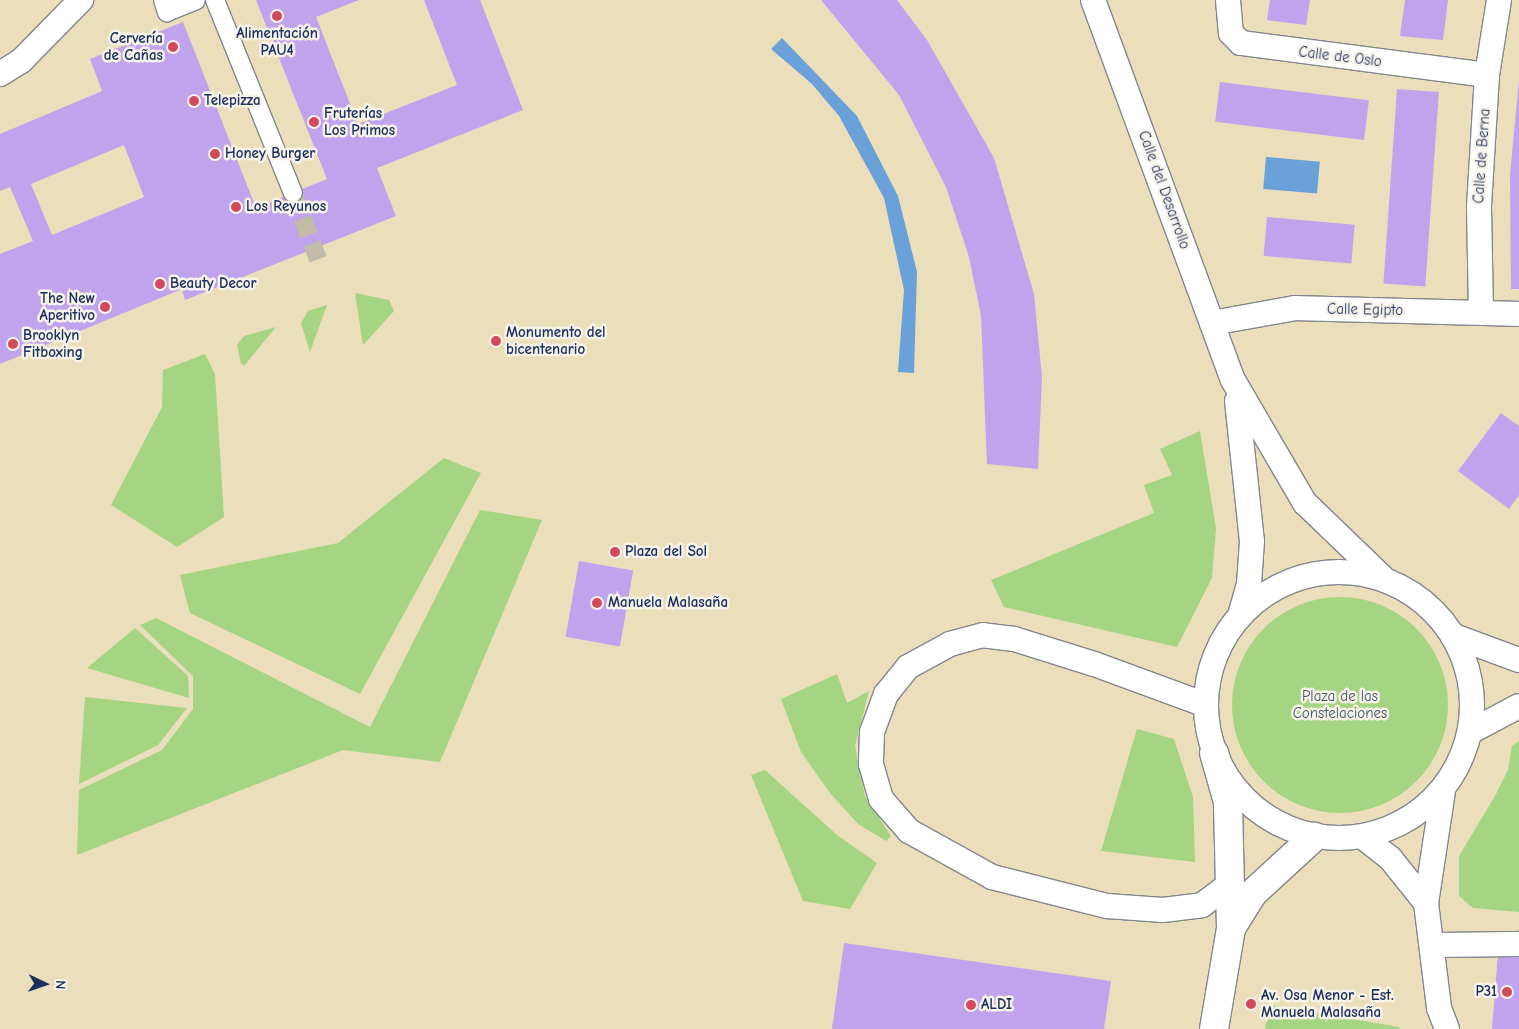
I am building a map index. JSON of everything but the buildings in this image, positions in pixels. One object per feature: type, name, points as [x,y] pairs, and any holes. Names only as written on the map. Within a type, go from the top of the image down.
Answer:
[{"type":"street","points":[[0,74],[20,61],[81,0]]},
{"type":"street","points":[[162,0],[167,12],[196,0]]},
{"type":"street","points":[[215,0],[293,193]]},
{"type":"street","name":"Calle del Desarrollo","points":[[1093,0],[1233,380],[1305,503],[1382,577]]},
{"type":"street","name":"Calle de Oslo","points":[[1228,0],[1231,33],[1241,42],[1487,75]]},
{"type":"street","name":"Calle de Berna","points":[[1482,312],[1479,206],[1487,75],[1500,0]]},
{"type":"street","name":"Calle Egipto","points":[[1212,323],[1295,308],[1519,314]]},
{"type":"street","name":"Calle del Desarrollo","points":[[1233,380],[1252,541],[1249,584],[1240,616]]},
{"type":"street","points":[[1214,753],[1230,783],[1253,808],[1282,826],[1314,837],[1363,837],[1400,824],[1442,791],[1460,764],[1470,732],[1473,699],[1467,666],[1454,636],[1432,608],[1382,577],[1336,571],[1300,577],[1268,592],[1240,616],[1215,657],[1206,705],[1214,753],[1228,802],[1231,928],[1214,1029]]},
{"type":"street","points":[[1206,705],[1041,648],[983,635],[950,644],[908,667],[886,694],[872,732],[871,764],[881,799],[909,831],[992,877],[1107,906],[1163,910],[1202,905],[1229,885]]},
{"type":"street","points":[[1454,636],[1519,660]]},
{"type":"street","points":[[1470,732],[1519,706]]},
{"type":"street","points":[[1442,791],[1426,903],[1433,945],[1439,1008],[1447,1029]]},
{"type":"street","points":[[1231,928],[1253,893],[1314,837]]},
{"type":"street","points":[[1363,837],[1390,858],[1426,903]]},
{"type":"street","points":[[1433,945],[1519,944]]},
{"type":"green space","points":[[355,293],[389,300],[394,311],[363,345]]},
{"type":"green space","points":[[327,305],[310,352],[301,323],[308,311]]},
{"type":"green space","points":[[276,327],[244,366],[241,363],[237,345],[244,336]]},
{"type":"green space","points":[[205,354],[215,374],[224,517],[177,547],[111,505],[162,407],[163,370]]},
{"type":"green space","points":[[1200,431],[1216,528],[1212,578],[1177,647],[1004,607],[991,580],[1154,513],[1144,485],[1172,475],[1160,449]]},
{"type":"green space","points":[[444,458],[481,473],[360,694],[190,613],[180,575],[338,543]]},
{"type":"green space","points":[[480,510],[542,520],[440,762],[343,750],[77,855],[79,790],[162,750],[193,709],[193,676],[140,625],[156,618],[370,727]]},
{"type":"green space","name":"Plaza de las Constelaciones","points":[[1340,597],[1361,599],[1381,605],[1400,615],[1416,629],[1430,645],[1440,664],[1446,684],[1448,705],[1446,726],[1440,746],[1430,765],[1416,781],[1400,795],[1381,805],[1361,811],[1340,813],[1319,811],[1299,805],[1280,795],[1264,781],[1250,765],[1240,746],[1234,726],[1232,705],[1234,684],[1240,664],[1250,645],[1264,629],[1280,615],[1299,605],[1319,599]]},
{"type":"green space","points":[[135,628],[188,676],[189,698],[87,668]]},
{"type":"green space","points":[[837,674],[847,703],[869,691],[855,746],[865,796],[891,836],[886,841],[858,824],[830,793],[801,752],[781,699]]},
{"type":"green space","points":[[85,697],[187,708],[158,745],[79,784]]},
{"type":"green space","points":[[1137,729],[1174,739],[1193,797],[1195,862],[1101,851]]},
{"type":"green space","points":[[1519,741],[1519,912],[1473,908],[1459,896],[1459,856],[1495,796],[1508,770],[1512,746]]},
{"type":"green space","points":[[765,770],[837,835],[877,863],[850,909],[803,901],[751,775]]},
{"type":"green space","points":[[1269,1005],[1399,1027],[1400,1029],[1265,1029]]},
{"type":"water","points":[[782,38],[857,116],[898,196],[917,272],[914,373],[898,372],[904,290],[884,198],[839,116],[812,84],[771,49]]},
{"type":"water","points":[[1266,157],[1320,162],[1317,194],[1263,189]]},
{"type":"tunnel","points":[[293,193],[318,259]]},
{"type":"place","name":"Alimentación PAU4","points":[[277,16]]},
{"type":"place","name":"Cervería de Cañas","points":[[173,47]]},
{"type":"place","name":"Telepizza","points":[[194,101]]},
{"type":"place","name":"Fruterías Los Primos","points":[[314,122]]},
{"type":"place","name":"Honey Burger","points":[[215,154]]},
{"type":"place","name":"Los Reyunos","points":[[236,207]]},
{"type":"place","name":"Beauty Decor","points":[[160,284]]},
{"type":"place","name":"The New Aperitivo","points":[[105,307]]},
{"type":"place","name":"Monumento del bicentenario","points":[[496,341]]},
{"type":"place","name":"Brooklyn Fitboxing","points":[[13,344]]},
{"type":"place","name":"Plaza del Sol","points":[[615,552]]},
{"type":"place","name":"Manuela Malasaña","points":[[597,603]]},
{"type":"place","name":"P31","points":[[1507,992]]},
{"type":"place","name":"Av. Osa Menor - Est. Manuela Malasaña","points":[[1251,1004]]},
{"type":"place","name":"ALDI","points":[[971,1005]]}]
